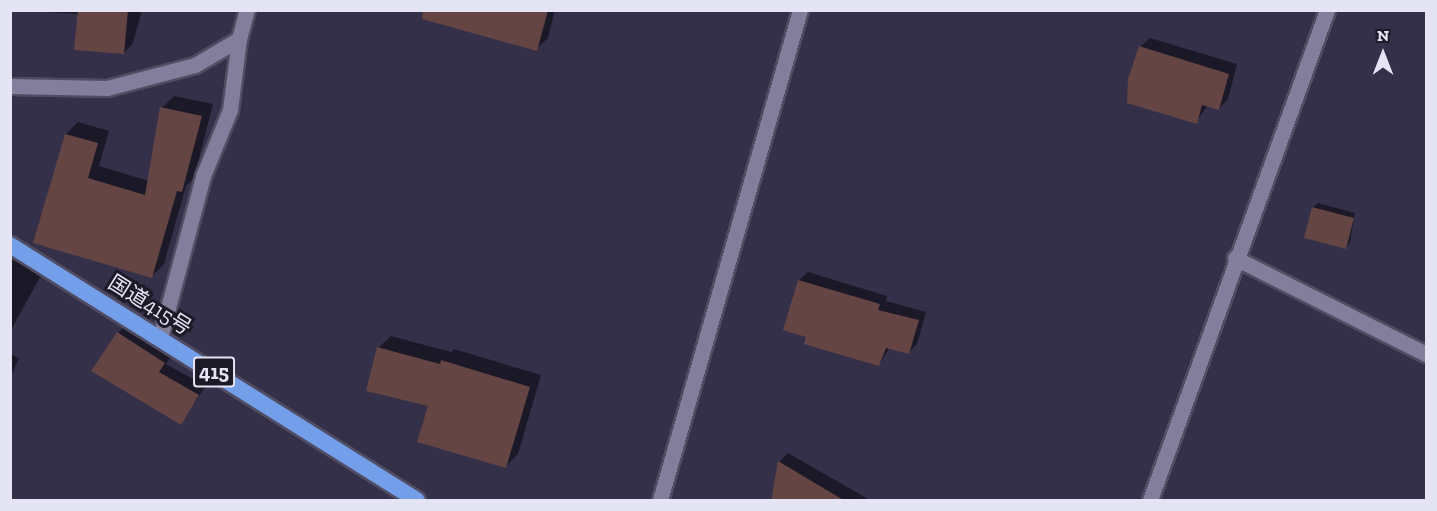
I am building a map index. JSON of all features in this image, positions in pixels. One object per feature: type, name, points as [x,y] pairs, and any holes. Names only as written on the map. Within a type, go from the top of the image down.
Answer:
[{"type":"highway","name":"国道415号","points":[[10,245],[417,501]]},
{"type":"street","points":[[160,338],[203,176],[230,110],[239,39],[247,10]]},
{"type":"street","points":[[660,501],[800,10]]},
{"type":"street","points":[[1150,501],[1235,258],[1327,10]]},
{"type":"street","points":[[10,86],[106,88],[195,65],[239,39]]},
{"type":"street","points":[[1235,258],[1426,354]]},
{"type":"building","points":[[78,10],[128,10],[124,54],[74,50]]},
{"type":"building","points":[[423,10],[548,10],[537,51],[422,19]]},
{"type":"building","points":[[1139,46],[1229,74],[1219,110],[1202,105],[1197,124],[1127,103],[1128,79]]},
{"type":"building","points":[[160,107],[202,116],[182,192],[177,191],[152,278],[33,243],[65,134],[98,143],[88,178],[145,195]]},
{"type":"building","points":[[1312,207],[1354,218],[1346,249],[1304,238]]},
{"type":"building","points":[[798,280],[880,304],[878,310],[919,320],[909,354],[886,348],[879,366],[804,344],[806,337],[783,330]]},
{"type":"building","points":[[117,332],[165,363],[159,372],[199,395],[181,425],[91,371]]},
{"type":"building","points":[[377,347],[440,364],[441,360],[530,387],[506,468],[417,442],[428,406],[366,391]]},
{"type":"building","points":[[778,461],[845,501],[771,501]]}]
